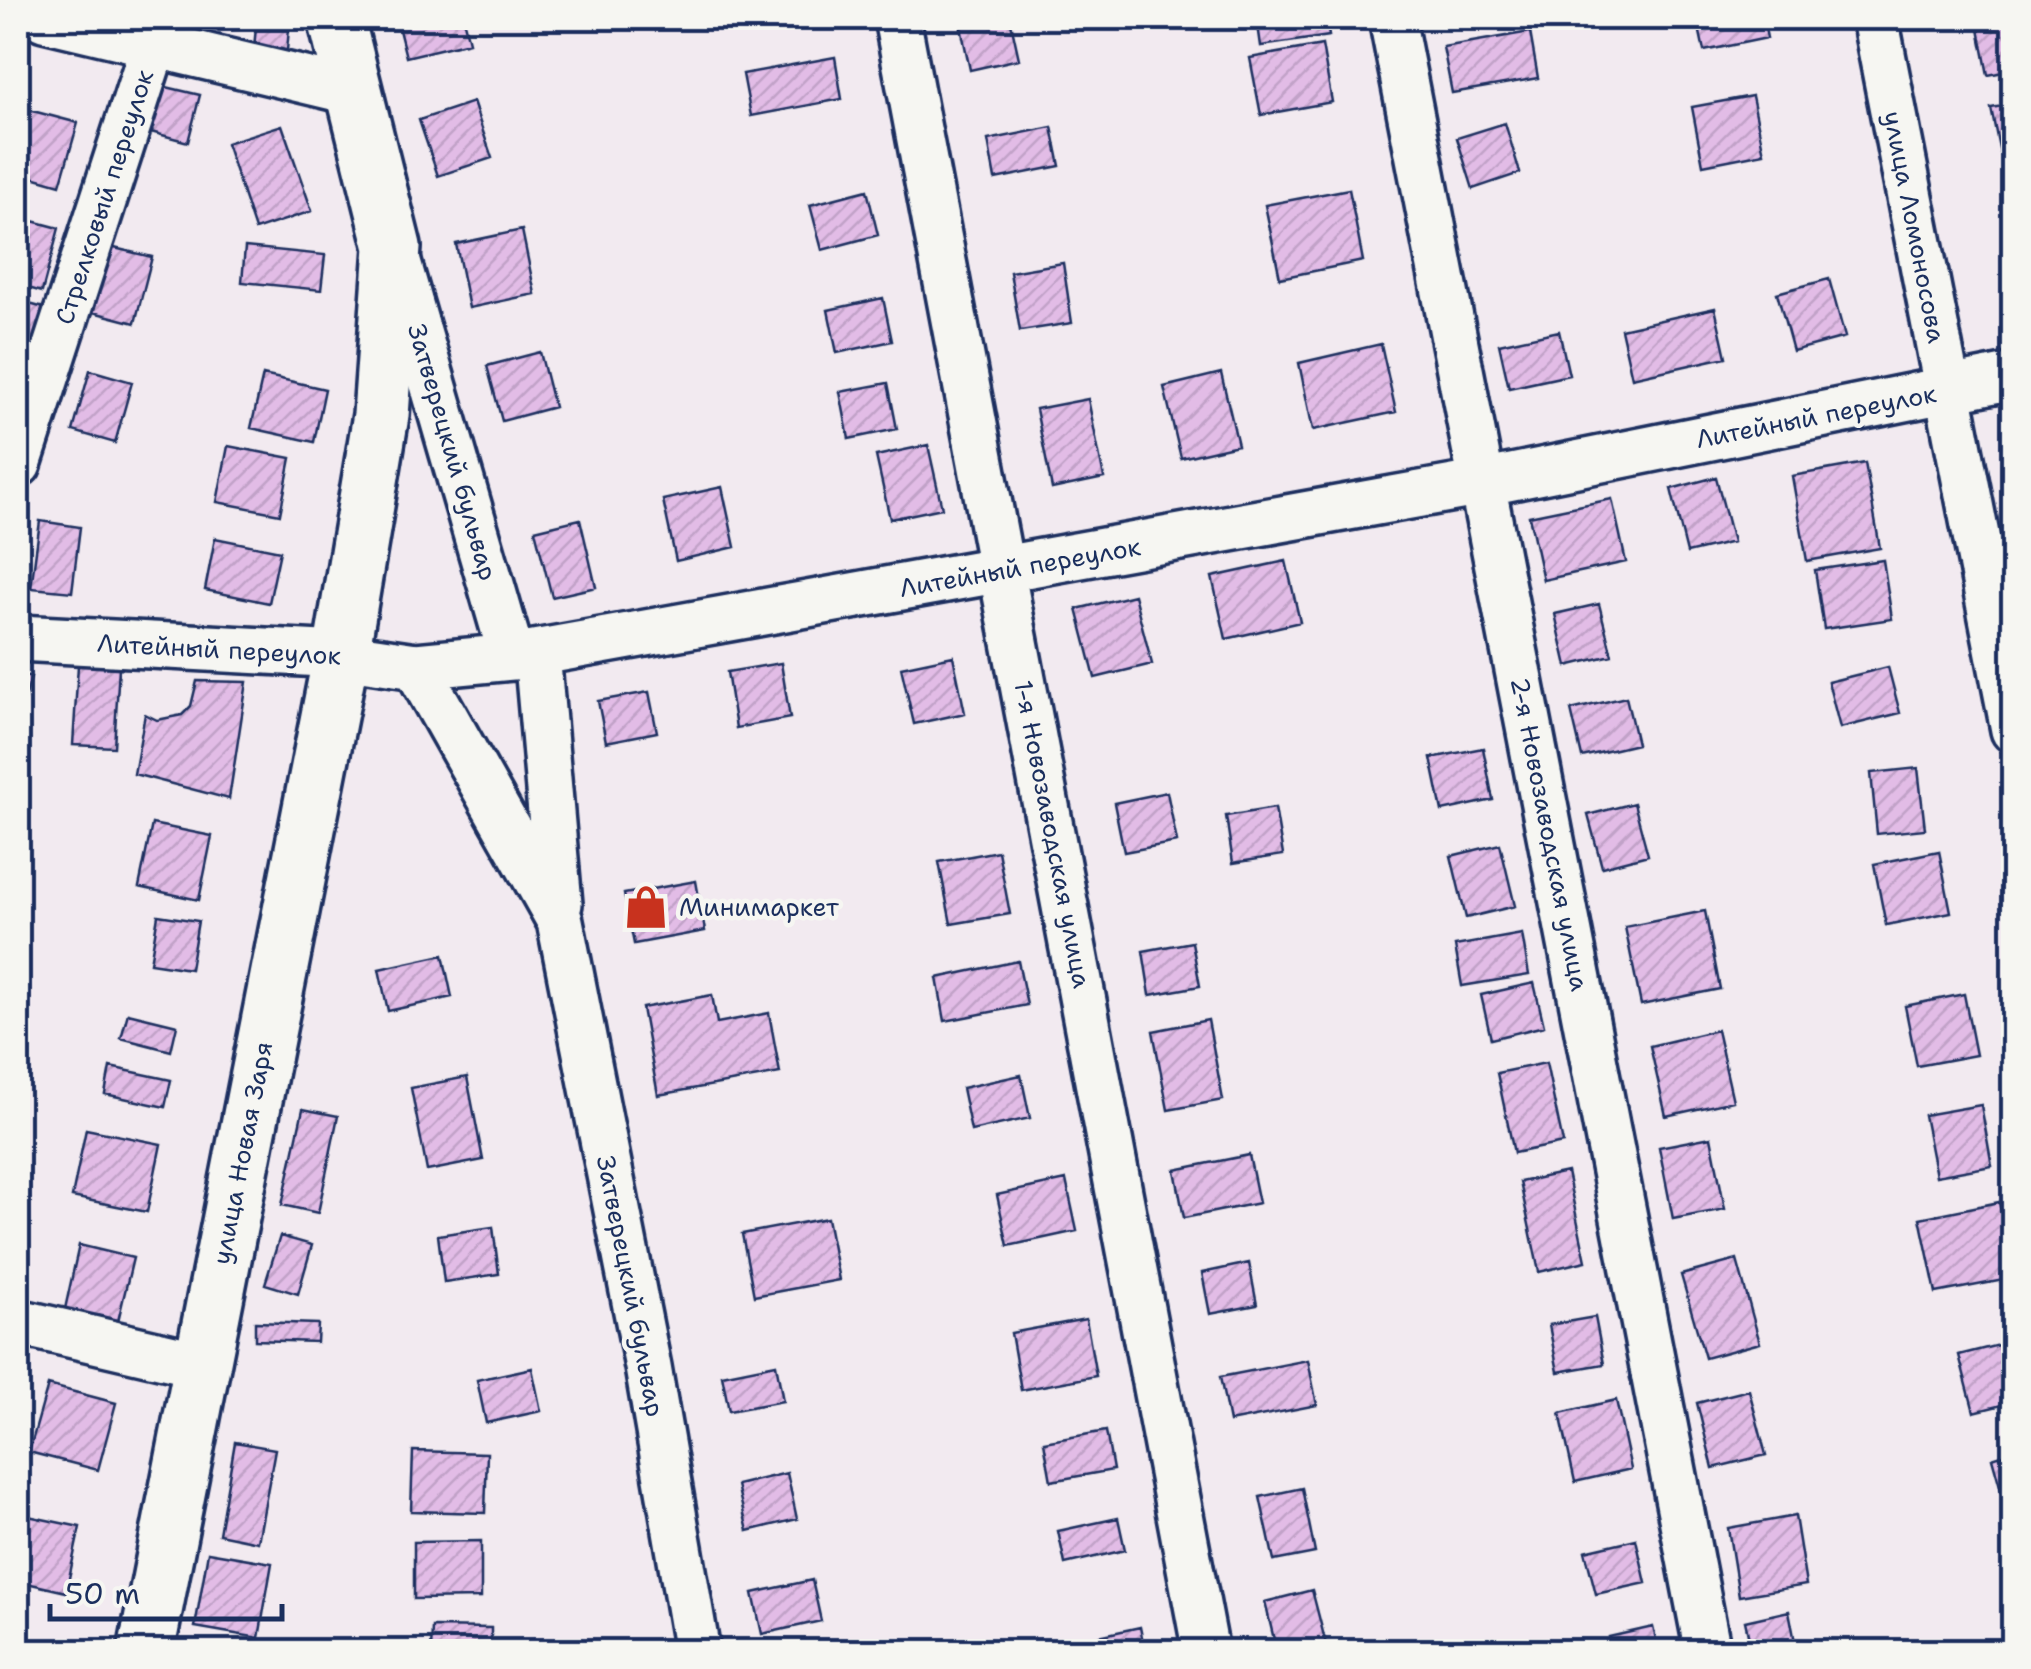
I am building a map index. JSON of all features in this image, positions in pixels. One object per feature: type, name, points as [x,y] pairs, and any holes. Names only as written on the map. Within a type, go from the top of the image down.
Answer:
[{"type":"main road","name":"Затверецкий бульвар","points":[[336,18],[393,247],[381,415],[341,655]]},
{"type":"main road","name":"улица Новая Заря","points":[[146,1652],[341,655]]},
{"type":"street","points":[[44,18],[355,92]]},
{"type":"street","name":"1-я Новозаводская улица","points":[[897,18],[1206,1652]]},
{"type":"street","name":"2-я Новозаводская улица","points":[[1392,18],[1708,1652]]},
{"type":"street","name":"улица Ломоносова","points":[[1875,18],[2014,730]]},
{"type":"street","name":"Стрелковый переулок","points":[[18,464],[154,44]]},
{"type":"street","name":"Затверецкий бульвар","points":[[393,247],[524,655],[560,921],[648,1367],[697,1652]]},
{"type":"street","name":"Литейный переулок","points":[[18,638],[341,655],[416,666],[524,655],[1482,482],[2014,376]]},
{"type":"street","name":"Затверецкий бульвар","points":[[416,666],[560,921]]},
{"type":"street","points":[[18,1322],[200,1364]]},
{"type":"building","points":[[196,18],[235,18],[233,26]]},
{"type":"building","points":[[257,18],[290,18],[286,61],[253,57]]},
{"type":"building","points":[[396,18],[463,18],[469,42],[406,57]]},
{"type":"building","points":[[775,18],[830,18],[777,28]]},
{"type":"building","points":[[959,18],[1010,18],[1019,59],[970,70]]},
{"type":"building","points":[[1257,18],[1326,18],[1329,36],[1261,46]]},
{"type":"building","points":[[1697,18],[1763,18],[1767,38],[1704,51]]},
{"type":"building","points":[[2014,23],[2014,70],[1988,75],[1979,29]]},
{"type":"building","points":[[1530,32],[1538,78],[1452,93],[1443,47]]},
{"type":"building","points":[[1322,45],[1332,102],[1261,115],[1250,58]]},
{"type":"building","points":[[835,57],[842,99],[751,116],[743,74]]},
{"type":"building","points":[[162,86],[200,95],[188,142],[151,132]]},
{"type":"building","points":[[1752,96],[1764,153],[1703,165],[1692,107]]},
{"type":"building","points":[[473,102],[492,158],[438,176],[419,120]]},
{"type":"building","points":[[2014,104],[2014,150],[2000,153],[1991,108]]},
{"type":"building","points":[[29,110],[78,123],[60,185],[18,173],[18,149]]},
{"type":"building","points":[[1505,123],[1520,173],[1473,189],[1457,138]]},
{"type":"building","points":[[282,125],[312,211],[255,230],[226,143]]},
{"type":"building","points":[[1052,127],[1060,166],[995,179],[988,140]]},
{"type":"building","points":[[1349,189],[1363,261],[1280,278],[1265,205]]},
{"type":"building","points":[[867,190],[878,235],[822,250],[810,205]]},
{"type":"building","points":[[18,217],[59,228],[42,292],[18,285]]},
{"type":"building","points":[[522,230],[535,294],[469,308],[456,244]]},
{"type":"building","points":[[110,247],[152,257],[135,323],[93,312]]},
{"type":"building","points":[[245,247],[325,255],[321,290],[242,282]]},
{"type":"building","points":[[1063,263],[1072,323],[1020,331],[1010,272]]},
{"type":"building","points":[[1829,279],[1845,337],[1793,351],[1777,293]]},
{"type":"building","points":[[883,298],[892,341],[837,353],[828,310]]},
{"type":"building","points":[[18,301],[44,308],[32,354],[18,350]]},
{"type":"building","points":[[1715,308],[1726,357],[1632,378],[1621,329]]},
{"type":"building","points":[[1559,331],[1569,375],[1509,388],[1499,344]]},
{"type":"building","points":[[1381,344],[1396,412],[1313,430],[1299,363]]},
{"type":"building","points":[[540,352],[554,407],[502,421],[487,366]]},
{"type":"building","points":[[90,370],[132,382],[115,443],[73,431]]},
{"type":"building","points":[[1221,373],[1238,445],[1181,458],[1164,387]]},
{"type":"building","points":[[263,375],[325,389],[314,442],[251,428]]},
{"type":"building","points":[[888,383],[897,429],[849,439],[840,392]]},
{"type":"building","points":[[1088,399],[1104,478],[1052,489],[1036,409]]},
{"type":"building","points":[[928,445],[942,508],[890,519],[876,456]]},
{"type":"building","points":[[228,446],[291,458],[280,514],[217,502]]},
{"type":"building","points":[[1865,463],[1880,548],[1807,561],[1792,476]]},
{"type":"building","points":[[1716,477],[1733,542],[1687,553],[1671,489]]},
{"type":"building","points":[[722,487],[735,547],[676,561],[663,500]]},
{"type":"building","points":[[1612,499],[1626,562],[1543,580],[1529,516]]},
{"type":"building","points":[[580,519],[596,587],[552,597],[535,530]]},
{"type":"building","points":[[40,521],[80,527],[72,592],[31,588]]},
{"type":"building","points":[[215,538],[280,551],[269,603],[205,590]]},
{"type":"building","points":[[1883,560],[1892,619],[1824,629],[1815,570]]},
{"type":"building","points":[[1286,561],[1300,622],[1226,639],[1212,577]]},
{"type":"building","points":[[1134,595],[1152,664],[1095,678],[1077,609]]},
{"type":"building","points":[[1599,604],[1612,655],[1567,666],[1555,614]]},
{"type":"building","points":[[953,656],[965,713],[914,724],[901,667]]},
{"type":"building","points":[[781,663],[790,718],[736,728],[727,672]]},
{"type":"building","points":[[78,665],[119,667],[114,747],[73,745]]},
{"type":"building","points":[[1888,667],[1900,713],[1840,728],[1828,682]]},
{"type":"building","points":[[18,673],[31,677],[19,723],[18,723]]},
{"type":"building","points":[[197,681],[247,682],[229,799],[134,774],[145,714],[157,720],[182,715],[191,706]]},
{"type":"building","points":[[649,692],[657,732],[606,742],[598,701]]},
{"type":"building","points":[[1626,697],[1637,744],[1582,757],[1571,710]]},
{"type":"building","points":[[1483,748],[1493,800],[1442,811],[1431,758]]},
{"type":"building","points":[[1918,768],[1925,829],[1877,834],[1871,773]]},
{"type":"building","points":[[1167,792],[1177,842],[1124,852],[1114,803]]},
{"type":"building","points":[[1634,803],[1648,855],[1602,867],[1588,815]]},
{"type":"building","points":[[1275,808],[1283,855],[1233,863],[1226,816]]},
{"type":"building","points":[[152,824],[212,836],[199,900],[139,887]]},
{"type":"building","points":[[1500,844],[1515,906],[1466,918],[1451,856]]},
{"type":"building","points":[[998,851],[1010,914],[951,924],[939,862]]},
{"type":"building","points":[[1939,851],[1951,912],[1886,925],[1874,864]]},
{"type":"building","points":[[696,881],[705,931],[634,944],[624,894]]},
{"type":"building","points":[[1705,911],[1720,989],[1641,1005],[1625,927]]},
{"type":"building","points":[[158,915],[198,921],[190,969],[150,963]]},
{"type":"building","points":[[1522,934],[1529,975],[1462,986],[1455,946]]},
{"type":"building","points":[[1192,942],[1200,986],[1150,995],[1143,951]]},
{"type":"building","points":[[443,955],[452,997],[388,1011],[379,969]]},
{"type":"building","points":[[1018,961],[1027,1005],[945,1021],[937,978]]},
{"type":"building","points":[[1534,983],[1544,1026],[1491,1039],[1481,995]]},
{"type":"building","points":[[1964,994],[1976,1055],[1917,1066],[1905,1006]]},
{"type":"building","points":[[712,995],[717,1023],[769,1013],[780,1073],[658,1095],[642,1008]]},
{"type":"building","points":[[128,1013],[177,1025],[171,1051],[121,1038]]},
{"type":"building","points":[[1208,1020],[1223,1100],[1168,1110],[1153,1031]]},
{"type":"building","points":[[1717,1030],[1733,1101],[1666,1116],[1650,1046]]},
{"type":"building","points":[[1546,1063],[1563,1143],[1514,1153],[1497,1073]]},
{"type":"building","points":[[110,1067],[171,1080],[165,1107],[105,1094]]},
{"type":"building","points":[[1021,1075],[1030,1118],[971,1131],[962,1088]]},
{"type":"building","points":[[467,1077],[483,1160],[427,1171],[411,1088]]},
{"type":"building","points":[[1981,1105],[1992,1166],[1936,1176],[1924,1115]]},
{"type":"building","points":[[303,1109],[338,1116],[318,1213],[282,1205]]},
{"type":"building","points":[[86,1129],[161,1144],[147,1212],[72,1197]]},
{"type":"building","points":[[1711,1137],[1725,1209],[1673,1219],[1659,1147]]},
{"type":"building","points":[[1249,1155],[1259,1203],[1184,1218],[1175,1170]]},
{"type":"building","points":[[1567,1172],[1586,1261],[1539,1272],[1520,1182]]},
{"type":"building","points":[[1066,1180],[1077,1231],[1008,1246],[997,1195]]},
{"type":"building","points":[[1999,1202],[2014,1278],[1936,1293],[1920,1218]]},
{"type":"building","points":[[827,1218],[839,1280],[754,1296],[742,1234]]},
{"type":"building","points":[[493,1227],[499,1274],[444,1282],[438,1235]]},
{"type":"building","points":[[280,1236],[312,1245],[298,1294],[265,1284]]},
{"type":"building","points":[[79,1245],[133,1258],[118,1321],[65,1309]]},
{"type":"building","points":[[1737,1260],[1760,1343],[1705,1358],[1681,1275]]},
{"type":"building","points":[[1249,1263],[1257,1305],[1210,1314],[1202,1273]]},
{"type":"building","points":[[1595,1317],[1604,1364],[1558,1372],[1549,1325]]},
{"type":"building","points":[[1086,1319],[1096,1376],[1021,1390],[1011,1333]]},
{"type":"building","points":[[255,1322],[318,1324],[317,1342],[255,1340]]},
{"type":"building","points":[[2014,1341],[2014,1402],[1974,1412],[1959,1355]]},
{"type":"building","points":[[1308,1360],[1317,1405],[1229,1422],[1220,1377]]},
{"type":"building","points":[[776,1364],[783,1401],[729,1411],[722,1375]]},
{"type":"building","points":[[532,1368],[541,1411],[486,1423],[477,1380]]},
{"type":"building","points":[[48,1385],[116,1403],[98,1470],[29,1452]]},
{"type":"building","points":[[1749,1390],[1766,1455],[1713,1468],[1697,1403]]},
{"type":"building","points":[[1616,1400],[1631,1469],[1575,1482],[1560,1413]]},
{"type":"building","points":[[1106,1431],[1113,1470],[1051,1481],[1044,1442]]},
{"type":"building","points":[[235,1442],[275,1449],[258,1542],[219,1534]]},
{"type":"building","points":[[413,1451],[487,1453],[485,1513],[411,1511]]},
{"type":"building","points":[[2014,1451],[2014,1532],[2013,1532],[1992,1458]]},
{"type":"building","points":[[787,1473],[797,1519],[748,1531],[737,1485]]},
{"type":"building","points":[[1302,1488],[1315,1553],[1274,1561],[1260,1497]]},
{"type":"building","points":[[28,1516],[80,1527],[66,1592],[18,1581]]},
{"type":"building","points":[[1795,1516],[1806,1585],[1739,1596],[1728,1528]]},
{"type":"building","points":[[1118,1518],[1125,1550],[1065,1564],[1058,1531]]},
{"type":"building","points":[[1636,1539],[1646,1583],[1596,1594],[1585,1551]]},
{"type":"building","points":[[481,1541],[481,1598],[414,1599],[414,1542]]},
{"type":"building","points":[[208,1552],[272,1563],[259,1638],[195,1627]]},
{"type":"building","points":[[812,1580],[821,1621],[762,1634],[753,1593]]},
{"type":"building","points":[[1312,1590],[1326,1644],[1277,1652],[1265,1602]]},
{"type":"building","points":[[2014,1606],[2014,1652],[2012,1652],[2002,1609]]},
{"type":"building","points":[[1789,1611],[1797,1652],[1752,1652],[1745,1621]]},
{"type":"building","points":[[432,1627],[491,1628],[491,1652],[431,1652]]},
{"type":"building","points":[[1140,1627],[1145,1652],[1087,1652],[1085,1639]]},
{"type":"building","points":[[1653,1627],[1659,1652],[1612,1652],[1609,1637]]},
{"type":"place","name":"Минимаркет","points":[[646,907]]}]
